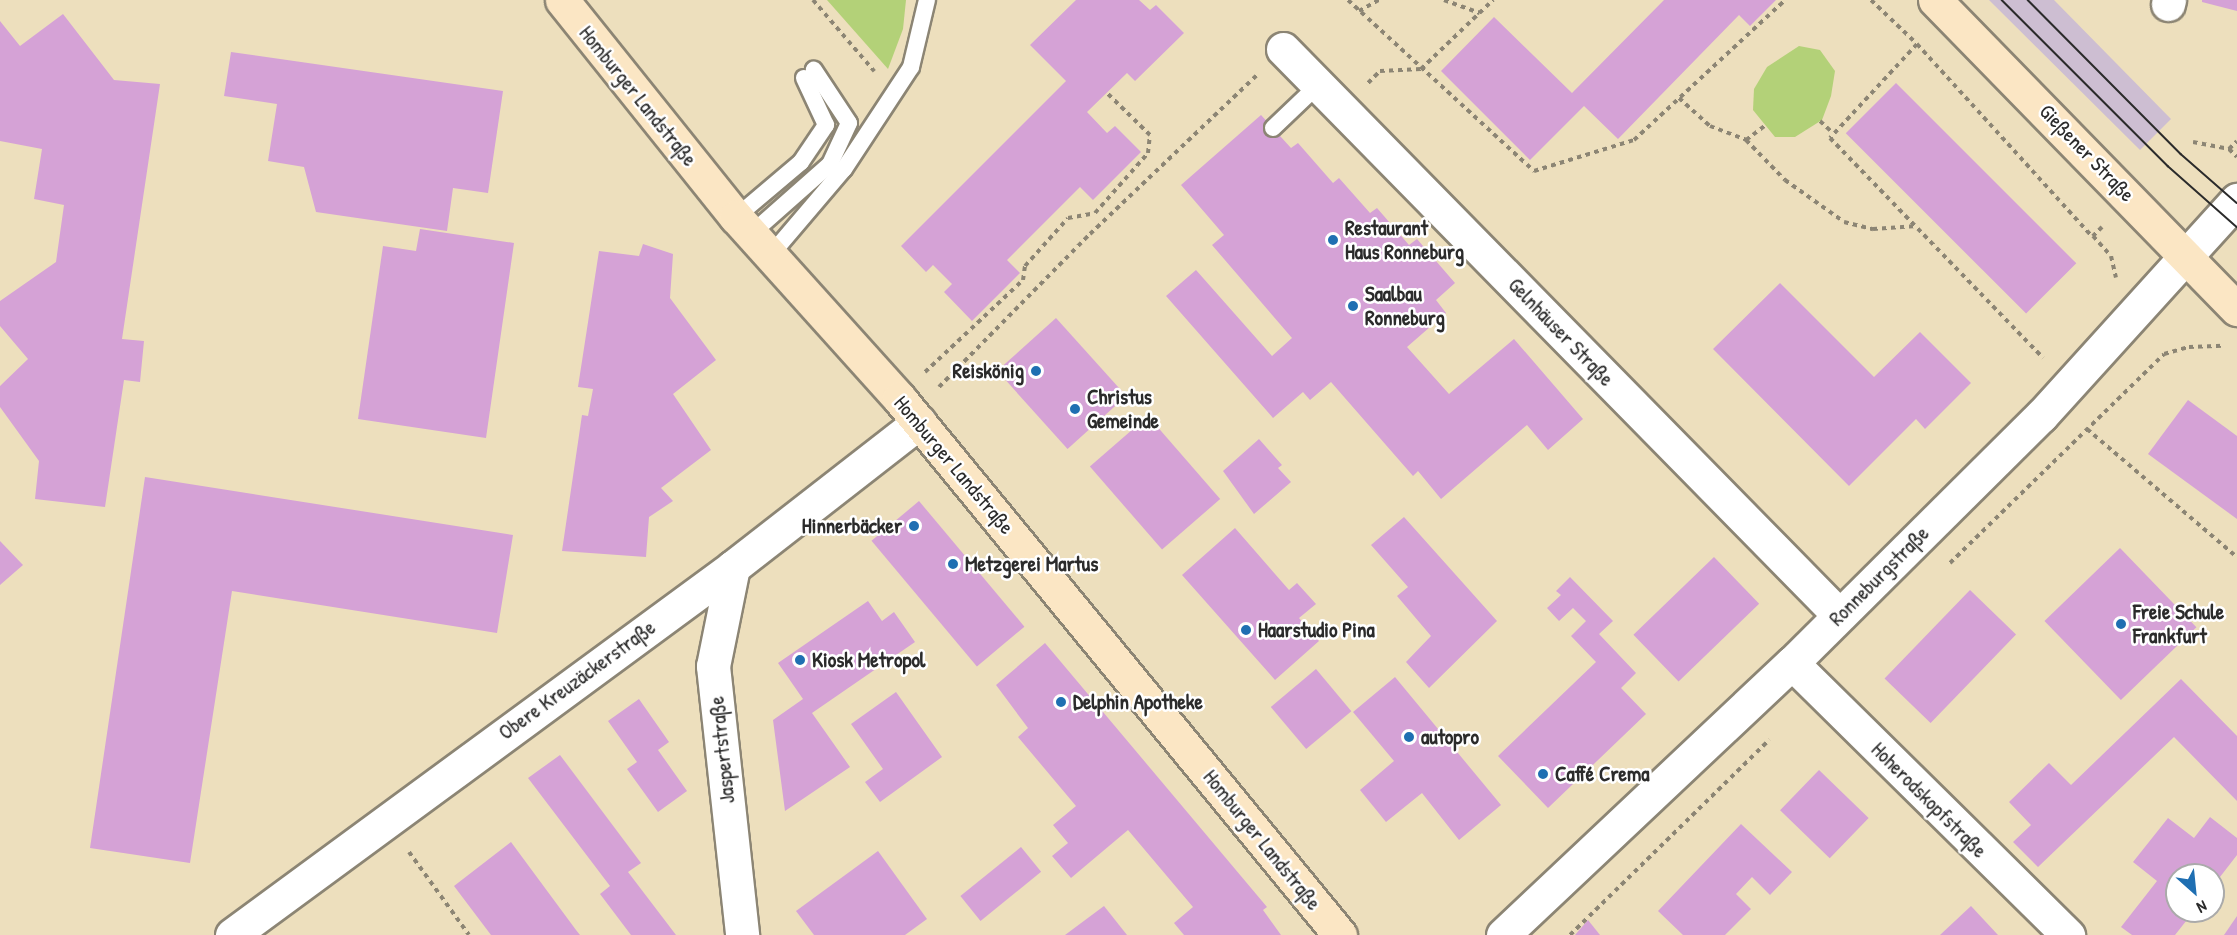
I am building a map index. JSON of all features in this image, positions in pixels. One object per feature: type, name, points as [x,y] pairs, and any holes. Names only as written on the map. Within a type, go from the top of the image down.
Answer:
[{"type":"street","name":"Homburger Landstraße","points":[[562,0],[752,236],[910,412],[1340,935]]},
{"type":"street","name":"Gießener Straße","points":[[1935,0],[2237,309]]},
{"type":"street","name":"Gelnhäuser Straße","points":[[1283,50],[1839,615]]},
{"type":"street","name":"Ronneburgstraße","points":[[1503,935],[1792,663],[2042,416],[2237,200]]},
{"type":"street","name":"Obere Kreuzäckerstraße","points":[[232,935],[386,819],[733,567],[910,412]]},
{"type":"street","name":"Jaspertstraße","points":[[733,567],[713,666],[742,935]]},
{"type":"street","name":"Hoherodskopfstraße","points":[[1792,663],[2060,932]]},
{"type":"lane","points":[[752,236],[844,169],[911,68],[927,0]]},
{"type":"lane","points":[[809,74],[849,123],[830,164],[752,236],[826,124],[809,74]]},
{"type":"lane","points":[[1273,128],[1318,85]]},
{"type":"path","points":[[813,0],[894,94]]},
{"type":"path","points":[[1348,0],[1534,171],[1634,140],[1785,0]]},
{"type":"path","points":[[1359,11],[1378,0]]},
{"type":"path","points":[[1444,0],[1480,13]]},
{"type":"path","points":[[1342,109],[1380,72],[1421,69],[1493,0]]},
{"type":"path","points":[[1871,0],[1917,44],[2092,236]]},
{"type":"path","points":[[1917,44],[1832,132],[1830,138],[2045,360]]},
{"type":"path","points":[[910,412],[1090,234],[1283,50]]},
{"type":"path","points":[[910,412],[1023,280],[1025,266],[1068,218],[1095,213],[1148,153],[1150,135],[1108,94]]},
{"type":"path","points":[[1679,98],[1710,126],[1746,140],[1785,180],[1844,222],[1874,229],[1917,226]]},
{"type":"path","points":[[1820,121],[1832,132]]},
{"type":"path","points":[[1746,140],[1766,125]]},
{"type":"path","points":[[2229,149],[2237,141]]},
{"type":"path","points":[[2193,142],[2229,149],[2237,157]]},
{"type":"path","points":[[2164,354],[2190,347],[2223,346]]},
{"type":"path","points":[[2083,425],[2237,558]]},
{"type":"path","points":[[386,819],[469,935]]},
{"type":"shaded area","points":[[1989,0],[2054,0],[2171,119],[2140,150]]},
{"type":"green space","points":[[827,0],[906,0],[903,29],[888,69]]},
{"type":"green space","points":[[1799,46],[1820,50],[1835,71],[1831,96],[1822,120],[1795,137],[1775,137],[1753,110],[1754,89],[1767,67]]},
{"type":"building","points":[[1076,0],[1139,0],[1150,10],[1156,5],[1184,33],[1135,81],[1127,73],[1087,112],[1107,133],[1115,126],[1141,152],[1093,200],[1080,187],[1007,260],[1020,273],[972,321],[944,292],[952,284],[933,265],[926,272],[901,246],[1066,81],[1030,45]]},
{"type":"building","points":[[1664,0],[1776,0],[1750,26],[1739,15],[1618,139],[1584,106],[1530,160],[1441,71],[1494,17],[1572,93]]},
{"type":"building","points":[[2202,0],[2237,0],[2237,11],[2202,2]]},
{"type":"building","points":[[63,14],[114,80],[160,84],[122,339],[144,341],[140,382],[124,380],[105,507],[35,499],[39,461],[0,407],[0,386],[28,359],[0,326],[0,301],[56,262],[64,205],[34,199],[42,149],[0,141],[0,21],[20,46]]},
{"type":"building","points":[[231,52],[503,91],[488,193],[453,188],[447,231],[316,212],[304,167],[268,161],[277,104],[224,96]]},
{"type":"building","points":[[1896,83],[2076,263],[2026,314],[1846,133]]},
{"type":"building","name":"Saalbau Ronneburg","points":[[1261,115],[1291,148],[1298,143],[1333,183],[1339,178],[1370,213],[1377,208],[1409,245],[1417,239],[1455,283],[1436,300],[1446,313],[1407,347],[1449,394],[1514,339],[1583,419],[1548,450],[1527,425],[1441,499],[1418,471],[1413,476],[1331,382],[1310,400],[1303,392],[1273,418],[1166,296],[1196,270],[1272,356],[1292,338],[1212,245],[1224,235],[1181,185]]},
{"type":"building","points":[[420,229],[514,243],[486,438],[358,419],[383,246],[416,251]]},
{"type":"building","points":[[643,244],[673,254],[670,298],[716,360],[673,394],[711,450],[661,488],[673,501],[649,517],[646,557],[562,551],[582,415],[588,416],[593,389],[578,387],[599,251],[639,256]]},
{"type":"building","points":[[1780,283],[1874,377],[1920,332],[1971,383],[1925,429],[1916,419],[1849,486],[1713,349]]},
{"type":"building","points":[[1056,318],[1126,396],[1068,449],[997,371]]},
{"type":"building","points":[[2188,400],[2237,436],[2237,519],[2148,454]]},
{"type":"building","points":[[1148,416],[1220,499],[1162,550],[1090,467]]},
{"type":"building","points":[[1259,439],[1282,465],[1278,468],[1291,482],[1254,514],[1223,471]]},
{"type":"building","points":[[145,477],[513,535],[497,633],[232,591],[190,863],[90,848]]},
{"type":"building","points":[[919,501],[1024,627],[977,666],[872,541]]},
{"type":"building","points":[[1404,517],[1497,621],[1429,688],[1406,662],[1431,636],[1397,596],[1408,587],[1371,545]]},
{"type":"building","points":[[1235,528],[1289,590],[1297,583],[1316,604],[1299,618],[1319,641],[1275,680],[1182,575]]},
{"type":"building","points":[[0,541],[23,565],[0,585]]},
{"type":"building","name":"Freie Schule Frankfurt","points":[[2120,548],[2196,627],[2121,700],[2044,621]]},
{"type":"building","points":[[1714,557],[1759,604],[1679,682],[1633,635]]},
{"type":"building","points":[[1570,577],[1613,621],[1599,634],[1636,673],[1621,688],[1646,714],[1548,808],[1498,756],[1596,662],[1571,636],[1586,621],[1573,608],[1559,621],[1547,608],[1561,595],[1556,591]]},
{"type":"building","points":[[1970,590],[2016,634],[1931,723],[1885,678]]},
{"type":"building","points":[[868,601],[882,621],[894,612],[915,642],[812,713],[850,767],[785,811],[773,720],[803,699],[778,663]]},
{"type":"building","points":[[1045,643],[1267,907],[1263,910],[1281,935],[1184,935],[1174,923],[1193,907],[1128,830],[1071,878],[1052,856],[1068,843],[1053,825],[1076,806],[1018,737],[1028,728],[996,685]]},
{"type":"building","points":[[1316,669],[1351,711],[1306,749],[1271,707]]},
{"type":"building","name":"autopro","points":[[1395,677],[1501,805],[1459,840],[1422,793],[1386,822],[1360,790],[1394,761],[1353,712]]},
{"type":"building","points":[[2181,679],[2237,736],[2237,801],[2174,737],[2038,867],[2013,842],[2031,825],[2009,802],[2049,763],[2071,785]]},
{"type":"building","points":[[896,692],[942,757],[880,802],[865,782],[883,769],[851,724]]},
{"type":"building","points":[[639,699],[669,742],[658,750],[687,791],[658,812],[627,769],[637,762],[608,721]]},
{"type":"building","points":[[560,755],[641,863],[628,872],[676,935],[631,935],[600,894],[610,886],[528,778]]},
{"type":"building","points":[[1819,770],[1869,818],[1830,858],[1780,810]]},
{"type":"building","points":[[2210,817],[2237,838],[2237,855],[2225,870],[2225,863],[2165,863],[2165,923],[2184,923],[2175,935],[2132,935],[2121,927],[2157,881],[2133,862],[2168,818],[2194,838]]},
{"type":"building","points":[[1741,824],[1792,872],[1770,895],[1752,877],[1736,894],[1751,909],[1725,935],[1683,935],[1658,911]]},
{"type":"building","points":[[511,842],[580,935],[491,935],[454,886]]},
{"type":"building","points":[[1021,847],[1041,872],[981,921],[960,896]]},
{"type":"building","points":[[878,851],[927,919],[905,935],[814,935],[796,911]]},
{"type":"building","points":[[1104,906],[1127,935],[1065,935]]},
{"type":"building","points":[[1971,906],[1998,935],[1940,935]]},
{"type":"building","points":[[2237,916],[2237,935],[2224,935]]},
{"type":"building","points":[[1588,920],[1600,935],[1575,935]]},
{"type":"tram line","points":[[2002,0],[2168,166],[2237,227]]},
{"type":"tram line","points":[[2028,0],[2181,154],[2237,203]]},
{"type":"place","name":"Restaurant Haus Ronneburg","points":[[1333,240]]},
{"type":"place","name":"Saalbau Ronneburg","points":[[1353,306]]},
{"type":"place","name":"Reiskönig","points":[[1036,371]]},
{"type":"place","name":"Christus Gemeinde","points":[[1075,409]]},
{"type":"place","name":"Hinnerbäcker","points":[[914,526]]},
{"type":"place","name":"Metzgerei Martus","points":[[953,564]]},
{"type":"place","name":"Freie Schule Frankfurt","points":[[2121,624]]},
{"type":"place","name":"Haarstudio Pina","points":[[1246,630]]},
{"type":"place","name":"Kiosk Metropol","points":[[800,660]]},
{"type":"place","name":"Delphin Apotheke","points":[[1061,702]]},
{"type":"place","name":"autopro","points":[[1409,737]]},
{"type":"place","name":"Caffé Crema","points":[[1543,774]]}]
